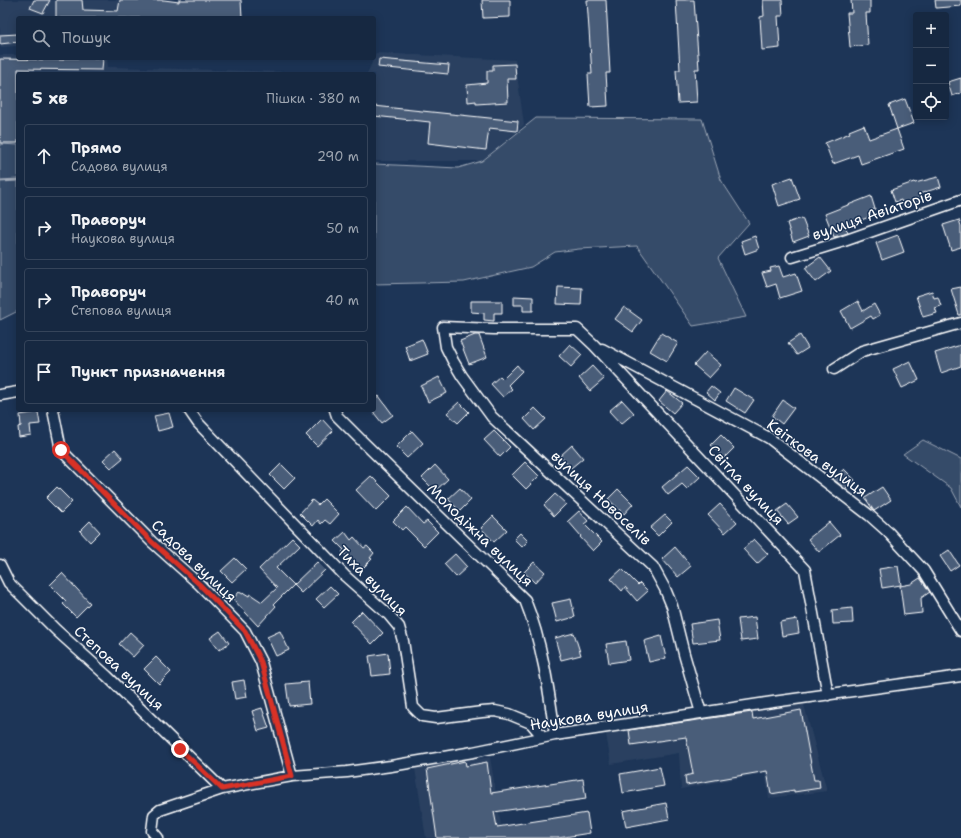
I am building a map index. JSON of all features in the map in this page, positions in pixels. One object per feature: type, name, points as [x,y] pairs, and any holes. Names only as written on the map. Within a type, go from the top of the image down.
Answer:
[{"type":"street","name":"вулиця Авіаторів","points":[[792,257],[841,242],[961,200]]},
{"type":"street","points":[[834,369],[862,351],[961,323]]},
{"type":"street","name":"Світла вулиця","points":[[443,327],[494,329],[576,329],[594,345],[805,570],[828,695]]},
{"type":"street","name":"вулиця Новоселів","points":[[443,327],[446,347],[453,361],[492,417],[653,567],[672,606],[701,713]]},
{"type":"street","name":"Квіткова вулиця","points":[[594,345],[769,438],[869,515],[888,532],[924,571],[961,631]]},
{"type":"street","points":[[0,395],[16,392]]},
{"type":"street","name":"Садова вулиця","points":[[53,412],[61,450],[152,542],[199,584],[245,631],[261,662],[292,776]]},
{"type":"street","name":"Тиха вулиця","points":[[190,412],[198,423],[345,576],[389,615],[399,627],[403,641],[413,707],[422,716],[436,718],[482,712],[502,712],[531,722],[543,737]]},
{"type":"street","name":"Молодіжна вулиця","points":[[336,412],[337,416],[355,434],[525,600],[534,627],[549,689],[555,735]]},
{"type":"street","name":"Степова вулиця","points":[[0,565],[10,583],[56,630],[107,676],[222,789]]},
{"type":"street","name":"Наукова вулиця","points":[[155,834],[154,815],[160,810],[222,789],[292,776],[347,772],[391,766],[473,752],[555,735],[961,676]]},
{"type":"shaded area","points":[[0,0],[169,0],[167,16],[16,16],[16,46],[0,47]]},
{"type":"shaded area","points":[[376,53],[515,60],[524,125],[482,161],[376,161],[376,72],[368,72],[373,60],[376,60]]},
{"type":"shaded area","points":[[0,55],[16,55],[16,60],[107,60],[108,67],[285,72],[16,72],[16,143],[0,143]]},
{"type":"shaded area","points":[[536,118],[702,119],[721,180],[749,223],[718,258],[746,317],[693,326],[637,246],[579,249],[555,252],[531,267],[464,282],[376,284],[376,164],[458,168],[482,161]]},
{"type":"shaded area","points":[[0,144],[16,145],[16,312],[0,320]]},
{"type":"shaded area","points":[[923,440],[961,459],[961,507],[951,488],[903,454]]},
{"type":"shaded area","points":[[804,705],[827,791],[769,798],[765,773],[681,789],[679,753],[611,764],[606,734],[717,714]]},
{"type":"shaded area","points":[[490,757],[503,838],[426,838],[415,768]]},
{"type":"building","points":[[34,0],[50,0],[43,13],[30,8]]},
{"type":"building","points":[[56,0],[82,0],[83,10],[118,11],[120,0],[164,0],[179,2],[179,0],[241,0],[242,16],[56,16]]},
{"type":"building","points":[[482,0],[510,0],[510,17],[483,18]]},
{"type":"building","points":[[587,0],[606,0],[610,73],[606,73],[608,106],[590,107],[588,74],[592,74]]},
{"type":"building","points":[[676,0],[694,0],[699,69],[695,69],[697,102],[678,103],[676,70],[680,70]]},
{"type":"building","points":[[763,0],[782,0],[783,16],[778,16],[780,48],[762,50],[760,17],[764,16]]},
{"type":"building","points":[[851,0],[870,0],[870,13],[866,13],[868,45],[850,47],[847,13],[852,13]]},
{"type":"building","points":[[935,0],[961,0],[961,6],[936,8]]},
{"type":"building","points":[[16,34],[16,42],[0,44],[0,35]]},
{"type":"building","points":[[0,59],[103,60],[102,70],[18,69],[18,72],[16,72],[16,143],[0,143]]},
{"type":"building","points":[[379,59],[449,65],[448,74],[378,67]]},
{"type":"building","points":[[515,64],[516,79],[507,79],[508,102],[476,104],[476,101],[468,102],[467,85],[487,83],[487,71],[493,71],[493,65]]},
{"type":"building","points":[[961,78],[961,93],[952,96],[949,82]]},
{"type":"building","points":[[905,99],[914,123],[897,129],[889,105]]},
{"type":"building","points":[[376,106],[518,121],[517,131],[489,128],[486,150],[428,143],[430,122],[376,116]]},
{"type":"building","points":[[864,125],[869,139],[897,129],[904,149],[861,164],[858,155],[833,164],[825,143],[850,133],[849,131]]},
{"type":"building","points":[[792,177],[800,199],[779,206],[772,184]]},
{"type":"building","points":[[938,177],[941,187],[919,194],[921,201],[904,207],[901,200],[895,202],[891,190],[914,182]]},
{"type":"building","points":[[871,196],[875,209],[870,211],[872,216],[845,226],[848,233],[834,237],[825,214]]},
{"type":"building","points":[[802,218],[809,236],[793,242],[787,223]]},
{"type":"building","points":[[959,220],[961,226],[961,247],[951,250],[943,225]]},
{"type":"building","points":[[898,235],[904,252],[882,260],[876,243]]},
{"type":"building","points":[[755,236],[759,249],[745,254],[741,241]]},
{"type":"building","points":[[820,257],[831,271],[816,282],[805,268]]},
{"type":"building","points":[[779,266],[783,277],[796,273],[802,291],[780,298],[776,284],[767,287],[762,273],[771,271],[770,268]]},
{"type":"building","points":[[558,287],[582,288],[581,305],[557,304]]},
{"type":"building","points":[[961,287],[961,315],[959,315],[951,289]]},
{"type":"building","points":[[932,291],[934,298],[938,297],[941,306],[935,308],[937,313],[923,317],[916,296]]},
{"type":"building","points":[[514,296],[533,297],[533,311],[523,311],[523,305],[514,305]]},
{"type":"building","points":[[471,301],[502,301],[502,313],[494,313],[494,321],[484,320],[484,313],[471,312]]},
{"type":"building","points":[[858,301],[863,311],[874,304],[880,315],[873,319],[871,316],[850,328],[841,311]]},
{"type":"building","points":[[624,307],[642,320],[633,332],[615,319]]},
{"type":"building","points":[[661,333],[678,343],[667,361],[650,351]]},
{"type":"building","points":[[475,335],[479,335],[487,357],[469,364],[460,341]]},
{"type":"building","points":[[800,335],[808,348],[797,355],[788,343]]},
{"type":"building","points":[[422,339],[428,354],[410,361],[405,346]]},
{"type":"building","points":[[570,344],[582,355],[571,367],[559,356]]},
{"type":"building","points":[[961,345],[961,366],[941,373],[935,353]]},
{"type":"building","points":[[706,352],[721,365],[709,378],[694,365]]},
{"type":"building","points":[[910,361],[919,380],[902,388],[893,369]]},
{"type":"building","points":[[517,365],[522,371],[508,385],[512,389],[503,397],[491,384],[500,376],[503,379]]},
{"type":"building","points":[[592,366],[604,379],[590,391],[579,378]]},
{"type":"building","points":[[439,377],[447,393],[428,402],[421,386]]},
{"type":"building","points":[[711,386],[720,393],[715,400],[706,392]]},
{"type":"building","points":[[734,388],[754,400],[745,413],[726,401]]},
{"type":"building","points":[[667,391],[682,403],[673,413],[659,401]]},
{"type":"building","points":[[379,396],[393,415],[382,423],[374,413],[376,412],[376,398]]},
{"type":"building","points":[[622,400],[634,413],[621,424],[609,411]]},
{"type":"building","points":[[783,400],[794,408],[782,424],[772,416]]},
{"type":"building","points":[[459,402],[469,412],[458,423],[447,413]]},
{"type":"building","points":[[535,408],[546,419],[534,430],[524,419]]},
{"type":"building","points":[[38,412],[40,424],[30,425],[31,435],[19,437],[18,427],[21,426],[20,415]]},
{"type":"building","points":[[169,413],[173,427],[158,431],[154,416]]},
{"type":"building","points":[[322,419],[333,431],[317,446],[306,435]]},
{"type":"building","points":[[412,431],[423,443],[407,458],[396,447]]},
{"type":"building","points":[[494,431],[510,447],[500,457],[484,440]]},
{"type":"building","points":[[721,435],[734,448],[724,458],[711,445]]},
{"type":"building","points":[[572,445],[583,458],[571,468],[560,456]]},
{"type":"building","points":[[115,449],[123,458],[111,468],[103,460]]},
{"type":"building","points":[[525,462],[539,476],[526,489],[512,475]]},
{"type":"building","points":[[281,464],[295,478],[284,489],[270,475]]},
{"type":"building","points":[[435,465],[448,479],[435,491],[422,478]]},
{"type":"building","points":[[688,465],[700,477],[687,489],[682,484],[668,495],[662,487]]},
{"type":"building","points":[[844,469],[855,480],[845,489],[833,479]]},
{"type":"building","points":[[371,476],[391,496],[376,511],[356,490]]},
{"type":"building","points":[[57,487],[72,502],[61,513],[46,498]]},
{"type":"building","points":[[882,487],[891,500],[874,511],[865,498]]},
{"type":"building","points":[[460,488],[471,500],[460,511],[448,499]]},
{"type":"building","points":[[618,489],[633,504],[624,514],[608,499]]},
{"type":"building","points":[[555,494],[566,504],[554,516],[544,505]]},
{"type":"building","points":[[324,499],[339,514],[330,524],[325,520],[321,524],[318,520],[313,526],[300,513],[312,500],[318,505]]},
{"type":"building","points":[[720,504],[737,522],[725,533],[708,515]]},
{"type":"building","points":[[787,504],[798,517],[788,524],[777,511]]},
{"type":"building","points":[[407,507],[423,524],[427,521],[438,532],[424,546],[405,527],[402,530],[393,521]]},
{"type":"building","points":[[579,511],[588,521],[584,524],[602,542],[593,551],[568,521]]},
{"type":"building","points":[[665,515],[672,522],[658,536],[650,528]]},
{"type":"building","points":[[493,516],[507,530],[494,542],[481,528]]},
{"type":"building","points":[[90,521],[100,532],[90,542],[80,531]]},
{"type":"building","points":[[829,522],[840,535],[819,552],[808,539]]},
{"type":"building","points":[[345,532],[351,540],[354,537],[364,548],[367,546],[374,553],[370,558],[372,559],[361,570],[342,552],[344,550],[335,541]]},
{"type":"building","points":[[520,533],[528,541],[522,547],[514,539]]},
{"type":"building","points":[[292,537],[300,545],[276,568],[293,585],[274,604],[276,606],[258,626],[233,599],[239,592],[249,596],[250,594],[262,602],[277,588],[259,569]]},
{"type":"building","points":[[754,539],[768,554],[757,564],[743,549]]},
{"type":"building","points":[[675,547],[691,566],[678,577],[662,559]]},
{"type":"building","points":[[949,550],[959,565],[950,571],[940,556]]},
{"type":"building","points":[[455,554],[467,567],[456,577],[444,564]]},
{"type":"building","points":[[235,558],[246,569],[232,582],[221,571]]},
{"type":"building","points":[[317,562],[325,570],[301,593],[293,585]]},
{"type":"building","points":[[534,562],[545,572],[535,583],[524,572]]},
{"type":"building","points":[[898,566],[901,585],[882,588],[879,569]]},
{"type":"building","points":[[622,569],[638,585],[640,583],[648,591],[637,601],[625,587],[622,591],[611,579]]},
{"type":"building","points":[[62,573],[90,603],[76,617],[63,604],[66,601],[50,585]]},
{"type":"building","points":[[920,578],[930,592],[921,598],[922,613],[904,615],[900,586],[911,584]]},
{"type":"building","points":[[330,586],[338,594],[324,607],[316,599]]},
{"type":"building","points":[[571,599],[575,617],[557,622],[552,603]]},
{"type":"building","points":[[852,608],[853,623],[833,624],[832,610]]},
{"type":"building","points":[[362,611],[383,633],[372,644],[351,622]]},
{"type":"building","points":[[755,617],[758,639],[741,641],[738,619]]},
{"type":"building","points":[[797,619],[799,633],[782,636],[780,622]]},
{"type":"building","points":[[717,620],[720,640],[693,643],[690,624]]},
{"type":"building","points":[[220,631],[229,643],[219,650],[210,638]]},
{"type":"building","points":[[280,631],[289,650],[276,656],[267,637]]},
{"type":"building","points":[[130,632],[144,645],[133,657],[119,644]]},
{"type":"building","points":[[574,633],[581,655],[561,660],[555,638]]},
{"type":"building","points":[[661,636],[666,658],[649,662],[644,641]]},
{"type":"building","points":[[626,641],[629,660],[609,663],[606,644]]},
{"type":"building","points":[[388,653],[390,674],[372,676],[369,656]]},
{"type":"building","points":[[156,657],[171,672],[159,684],[144,669]]},
{"type":"building","points":[[244,680],[247,697],[235,699],[232,682]]},
{"type":"building","points":[[308,682],[310,704],[289,706],[286,684]]},
{"type":"building","points":[[262,708],[269,728],[258,731],[252,711]]},
{"type":"building","points":[[801,710],[814,780],[819,780],[820,788],[771,794],[767,771],[686,785],[685,776],[693,774],[686,737],[631,745],[629,730],[752,712],[753,719]]},
{"type":"building","points":[[465,761],[466,766],[487,762],[491,793],[583,779],[586,799],[494,812],[497,827],[587,813],[590,833],[558,838],[437,838],[427,769]]},
{"type":"building","points":[[660,767],[664,786],[623,793],[620,774]]},
{"type":"building","points":[[666,803],[669,819],[626,827],[623,811]]},
{"type":"waterway","points":[[0,181],[16,180]]},
{"type":"route","points":[[61,450],[152,542],[199,584],[245,631],[261,662],[292,776],[222,789],[180,749]]}]
